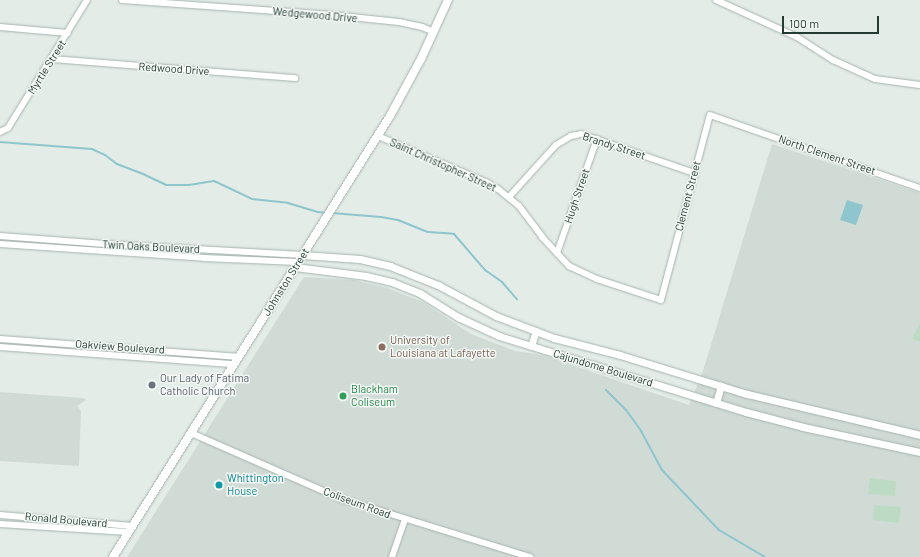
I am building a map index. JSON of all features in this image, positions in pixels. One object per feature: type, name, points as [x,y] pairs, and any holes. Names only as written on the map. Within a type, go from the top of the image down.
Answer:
[{"type":"main road","name":"Johnston Street","points":[[113,557],[378,136],[408,84],[448,0]]},
{"type":"street","name":"Myrtle Street","points":[[2,131],[8,128],[52,59],[87,0]]},
{"type":"street","name":"Wedgewood Drive","points":[[122,0],[332,15],[399,22],[422,27],[434,32]]},
{"type":"street","points":[[716,0],[797,37],[833,60],[875,79],[920,85]]},
{"type":"street","points":[[0,27],[68,33]]},
{"type":"street","name":"Redwood Drive","points":[[52,59],[296,78]]},
{"type":"street","name":"Clement Street","points":[[661,300],[710,115],[733,123]]},
{"type":"street","name":"North Clement Street","points":[[733,123],[920,188]]},
{"type":"street","name":"Brandy Street","points":[[509,197],[556,145],[571,136],[581,134],[694,174]]},
{"type":"street","name":"Saint Christopher Street","points":[[378,136],[486,182],[509,197],[523,210],[542,237],[565,263],[578,271],[597,279],[661,300]]},
{"type":"street","name":"Hugh Street","points":[[557,253],[597,139]]},
{"type":"street","name":"Twin Oaks Boulevard","points":[[0,236],[298,261]]},
{"type":"street","name":"Twin Oaks Boulevard","points":[[0,244],[204,258],[298,261]]},
{"type":"street","name":"Cajundome Boulevard","points":[[298,261],[360,259],[397,268],[438,285],[496,316],[536,331],[720,386],[804,409],[920,435]]},
{"type":"street","name":"Cajundome Boulevard","points":[[298,261],[392,282],[421,294],[472,324],[499,336],[716,403],[803,427],[920,452]]},
{"type":"street","points":[[531,346],[536,331]]},
{"type":"street","name":"Oakview Boulevard","points":[[0,339],[239,357]]},
{"type":"street","name":"Oakview Boulevard","points":[[0,347],[234,364]]},
{"type":"street","points":[[716,403],[720,386]]},
{"type":"street","name":"Coliseum Road","points":[[191,434],[340,498],[530,557]]},
{"type":"street","name":"Ronald Boulevard","points":[[0,515],[131,529]]},
{"type":"street","points":[[29,526],[30,517]]},
{"type":"street","points":[[392,557],[405,519]]},
{"type":"street","name":"Ronald Boulevard","points":[[0,524],[131,529]]},
{"type":"shaded area","name":"University of Louisiana at Lafayette","points":[[772,144],[920,193],[920,557],[127,557],[304,277],[354,280],[387,288],[423,302],[471,334],[515,351],[542,355],[689,405],[703,371]]},
{"type":"shaded area","points":[[0,392],[83,398],[86,400],[77,406],[81,411],[79,466],[0,461]]},
{"type":"green space","points":[[920,323],[920,342],[912,339]]},
{"type":"green space","points":[[870,478],[896,481],[895,496],[868,494]]},
{"type":"green space","points":[[874,505],[901,507],[899,523],[873,520]]},
{"type":"water","points":[[847,200],[863,205],[856,225],[840,220]]},
{"type":"waterway","points":[[0,142],[92,149],[105,155],[117,164],[166,185],[189,185],[214,181],[252,199],[288,203],[318,212],[327,213]]},
{"type":"waterway","points":[[332,213],[381,217],[398,220],[428,232],[454,234],[485,270],[502,282],[517,299]]},
{"type":"waterway","points":[[606,390],[626,410],[641,431],[662,470],[719,530],[765,557]]},
{"type":"place","name":"University of Louisiana at Lafayette","points":[[382,347]]},
{"type":"place","name":"Our Lady of Fatima Catholic Church","points":[[152,385]]},
{"type":"place","name":"Blackham Coliseum","points":[[343,396]]},
{"type":"place","name":"Whittington House","points":[[219,485]]}]
